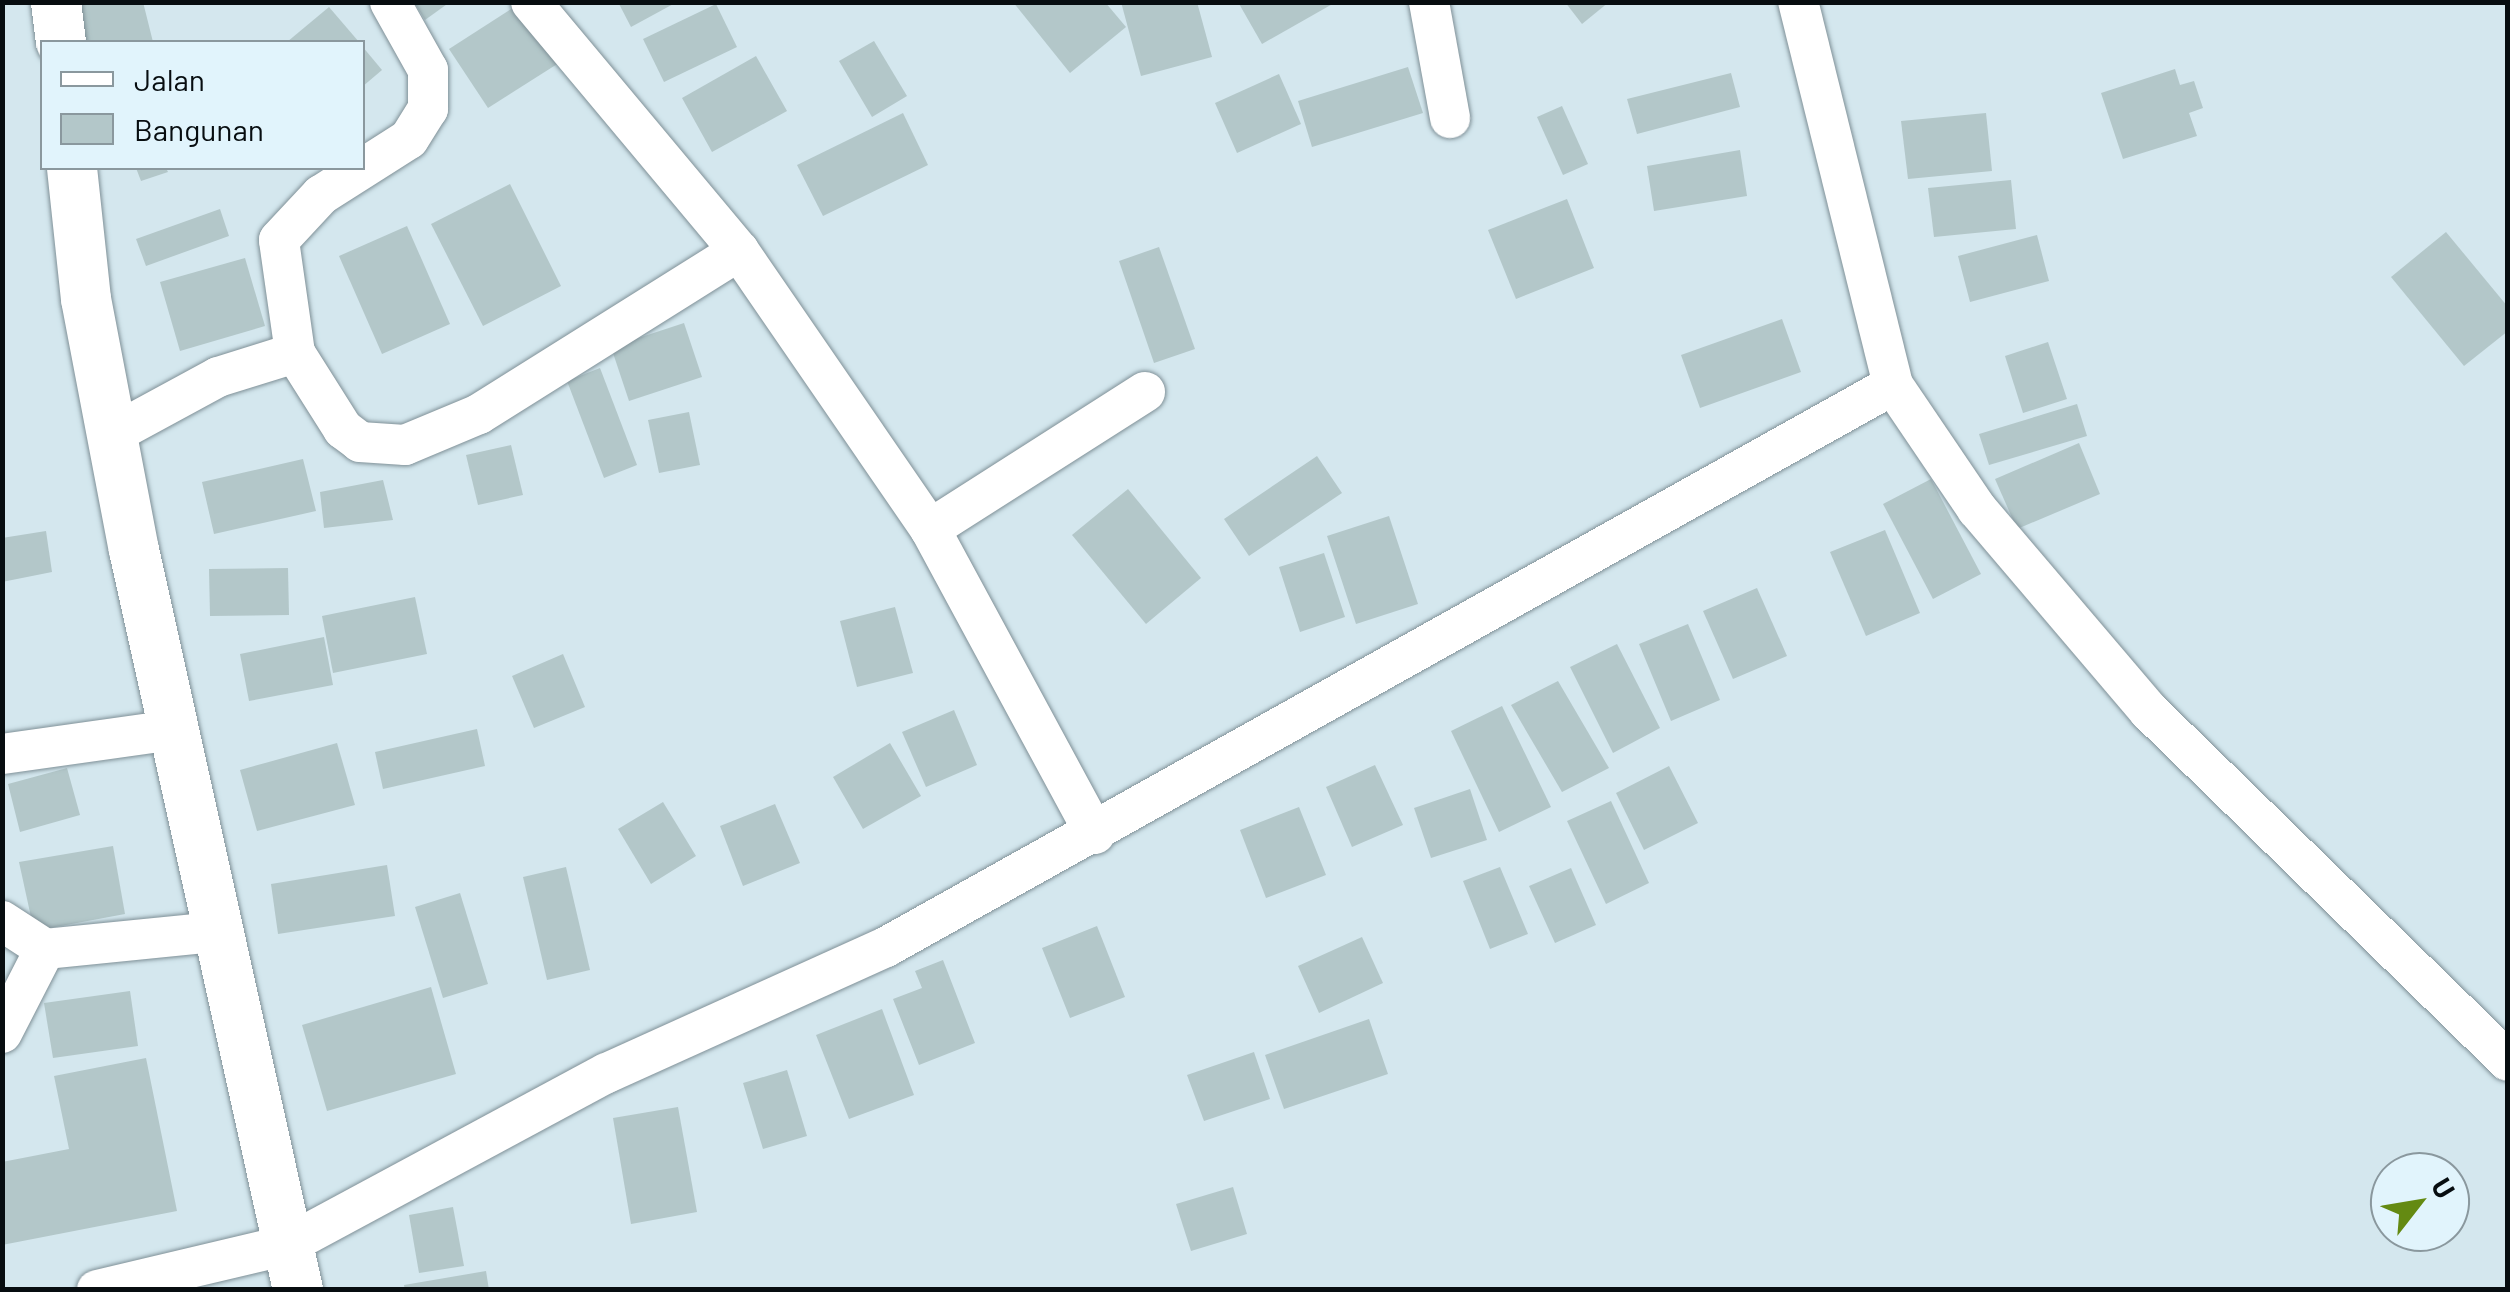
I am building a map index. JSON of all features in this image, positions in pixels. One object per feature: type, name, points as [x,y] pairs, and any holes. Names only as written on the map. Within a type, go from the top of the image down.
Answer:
[{"type":"street","points":[[56,2],[61,40]]},
{"type":"street","points":[[365,168],[409,140],[428,109],[428,70],[390,2]]},
{"type":"street","points":[[531,2],[738,252],[930,530],[1095,834]]},
{"type":"street","points":[[1428,2],[1450,118]]},
{"type":"street","points":[[1798,2],[1893,385],[1989,524],[2148,711],[2508,1061]]},
{"type":"street","points":[[72,170],[113,434],[216,932],[292,1267]]},
{"type":"street","points":[[361,170],[321,195],[279,240],[295,353],[344,429],[360,442],[405,445],[479,414],[738,252]]},
{"type":"street","points":[[113,434],[218,377],[295,353]]},
{"type":"street","points":[[97,1290],[292,1267],[607,1073],[886,947],[1095,834],[1893,385]]},
{"type":"street","points":[[930,530],[1145,392]]},
{"type":"street","points":[[2,754],[173,730]]},
{"type":"street","points":[[2,921],[45,949],[216,932]]},
{"type":"street","points":[[2,1033],[45,949]]},
{"type":"building","points":[[67,2],[143,2],[152,40],[76,40]]},
{"type":"building","points":[[414,2],[450,2],[425,20]]},
{"type":"building","points":[[522,2],[562,61],[488,108],[449,49]]},
{"type":"building","points":[[618,2],[677,2],[631,27]]},
{"type":"building","points":[[1013,2],[1105,2],[1126,27],[1070,73]]},
{"type":"building","points":[[1121,2],[1197,2],[1212,57],[1141,76]]},
{"type":"building","points":[[1238,2],[1336,2],[1262,44]]},
{"type":"building","points":[[1565,2],[1609,2],[1582,24]]},
{"type":"building","points":[[716,4],[737,47],[664,82],[643,39]]},
{"type":"building","points":[[329,7],[357,40],[289,40]]},
{"type":"building","points":[[874,41],[907,96],[872,117],[839,61]]},
{"type":"building","points":[[365,50],[382,70],[365,84]]},
{"type":"building","points":[[756,56],[787,111],[712,152],[682,98]]},
{"type":"building","points":[[1408,67],[1423,113],[1312,147],[1298,101]]},
{"type":"building","points":[[2175,69],[2180,85],[2194,81],[2203,108],[2189,113],[2197,136],[2123,159],[2101,93]]},
{"type":"building","points":[[1731,73],[1740,107],[1637,134],[1627,99]]},
{"type":"building","points":[[1279,74],[1301,124],[1237,153],[1215,103]]},
{"type":"building","points":[[1562,106],[1588,164],[1563,175],[1537,117]]},
{"type":"building","points":[[903,113],[928,165],[823,216],[797,165]]},
{"type":"building","points":[[1986,113],[1992,171],[1908,179],[1901,121]]},
{"type":"building","points":[[1740,150],[1747,196],[1654,211],[1647,166]]},
{"type":"building","points":[[137,170],[168,172],[141,181]]},
{"type":"building","points":[[2011,180],[2016,229],[1934,237],[1928,188]]},
{"type":"building","points":[[510,184],[561,286],[483,326],[431,224]]},
{"type":"building","points":[[1567,199],[1594,268],[1516,299],[1488,230]]},
{"type":"building","points":[[220,209],[229,236],[146,266],[136,239]]},
{"type":"building","points":[[407,226],[450,324],[382,354],[339,256]]},
{"type":"building","points":[[2446,232],[2508,307],[2508,331],[2464,366],[2391,277]]},
{"type":"building","points":[[2037,235],[2049,281],[1970,302],[1958,256]]},
{"type":"building","points":[[1159,247],[1195,349],[1154,363],[1119,261]]},
{"type":"building","points":[[245,258],[265,326],[180,351],[160,282]]},
{"type":"building","points":[[1782,319],[1801,372],[1700,408],[1681,355]]},
{"type":"building","points":[[684,323],[702,377],[629,401],[611,347]]},
{"type":"building","points":[[2048,342],[2067,399],[2023,413],[2005,356]]},
{"type":"building","points":[[600,368],[637,465],[604,478],[567,381]]},
{"type":"building","points":[[2077,404],[2087,436],[1989,465],[1979,434]]},
{"type":"building","points":[[689,412],[700,465],[659,473],[648,420]]},
{"type":"building","points":[[2079,443],[2100,494],[2017,529],[1995,479]]},
{"type":"building","points":[[511,445],[523,495],[478,505],[466,455]]},
{"type":"building","points":[[1317,456],[1342,493],[1249,556],[1224,519]]},
{"type":"building","points":[[303,459],[316,511],[214,534],[202,482]]},
{"type":"building","points":[[1931,479],[1981,574],[1933,599],[1883,504]]},
{"type":"building","points":[[383,480],[393,520],[324,528],[320,492]]},
{"type":"building","points":[[1128,489],[1201,578],[1146,624],[1072,535]]},
{"type":"building","points":[[1389,516],[1418,604],[1356,624],[1327,536]]},
{"type":"building","points":[[1885,530],[1920,613],[1866,636],[1830,552]]},
{"type":"building","points":[[46,531],[52,572],[2,582],[2,538]]},
{"type":"building","points":[[1324,553],[1345,617],[1300,632],[1279,567]]},
{"type":"building","points":[[288,568],[289,615],[210,616],[209,569]]},
{"type":"building","points":[[1757,588],[1787,656],[1733,679],[1703,611]]},
{"type":"building","points":[[415,597],[427,654],[333,673],[322,616]]},
{"type":"building","points":[[895,607],[913,673],[857,687],[840,621]]},
{"type":"building","points":[[1688,624],[1720,700],[1671,721],[1639,644]]},
{"type":"building","points":[[324,637],[333,685],[249,701],[240,654]]},
{"type":"building","points":[[1617,644],[1660,728],[1613,753],[1570,667]]},
{"type":"building","points":[[563,654],[585,707],[534,728],[512,676]]},
{"type":"building","points":[[1558,681],[1609,768],[1562,792],[1511,705]]},
{"type":"building","points":[[1502,706],[1551,807],[1499,832],[1451,731]]},
{"type":"building","points":[[954,710],[977,765],[926,787],[902,732]]},
{"type":"building","points":[[477,729],[485,766],[383,789],[375,752]]},
{"type":"building","points":[[337,743],[355,805],[257,831],[240,770]]},
{"type":"building","points":[[890,743],[921,796],[863,829],[833,777]]},
{"type":"building","points":[[1375,765],[1403,825],[1352,847],[1326,787]]},
{"type":"building","points":[[1669,766],[1698,823],[1644,850],[1616,793]]},
{"type":"building","points":[[67,768],[80,815],[20,832],[8,784]]},
{"type":"building","points":[[1470,789],[1487,840],[1431,858],[1414,808]]},
{"type":"building","points":[[1611,801],[1649,883],[1606,904],[1567,821]]},
{"type":"building","points":[[663,802],[696,856],[651,884],[618,829]]},
{"type":"building","points":[[775,804],[800,863],[743,886],[720,826]]},
{"type":"building","points":[[1299,807],[1326,875],[1266,898],[1240,830]]},
{"type":"building","points":[[113,846],[125,914],[34,931],[19,862]]},
{"type":"building","points":[[387,865],[395,916],[278,934],[271,884]]},
{"type":"building","points":[[566,867],[590,970],[547,980],[523,877]]},
{"type":"building","points":[[1500,867],[1528,934],[1490,949],[1463,881]]},
{"type":"building","points":[[1571,868],[1596,925],[1555,943],[1529,886]]},
{"type":"building","points":[[460,893],[488,984],[443,998],[415,907]]},
{"type":"building","points":[[1097,926],[1125,997],[1070,1018],[1042,948]]},
{"type":"building","points":[[1362,937],[1383,983],[1319,1013],[1298,966]]},
{"type":"building","points":[[943,960],[975,1043],[919,1065],[893,999],[922,988],[915,971]]},
{"type":"building","points":[[431,987],[456,1074],[327,1111],[302,1025]]},
{"type":"building","points":[[130,991],[138,1046],[53,1058],[44,1003]]},
{"type":"building","points":[[882,1009],[914,1095],[849,1119],[816,1035]]},
{"type":"building","points":[[1369,1019],[1388,1074],[1284,1109],[1265,1055]]},
{"type":"building","points":[[1254,1052],[1270,1099],[1204,1121],[1187,1075]]},
{"type":"building","points":[[146,1058],[177,1211],[2,1245],[2,1162],[69,1149],[54,1076]]},
{"type":"building","points":[[787,1070],[807,1136],[763,1149],[743,1083]]},
{"type":"building","points":[[678,1107],[697,1212],[631,1224],[613,1118]]},
{"type":"building","points":[[1233,1187],[1247,1234],[1191,1251],[1176,1204]]},
{"type":"building","points":[[453,1207],[464,1266],[419,1273],[409,1215]]},
{"type":"building","points":[[486,1271],[489,1290],[405,1290],[404,1285]]}]
